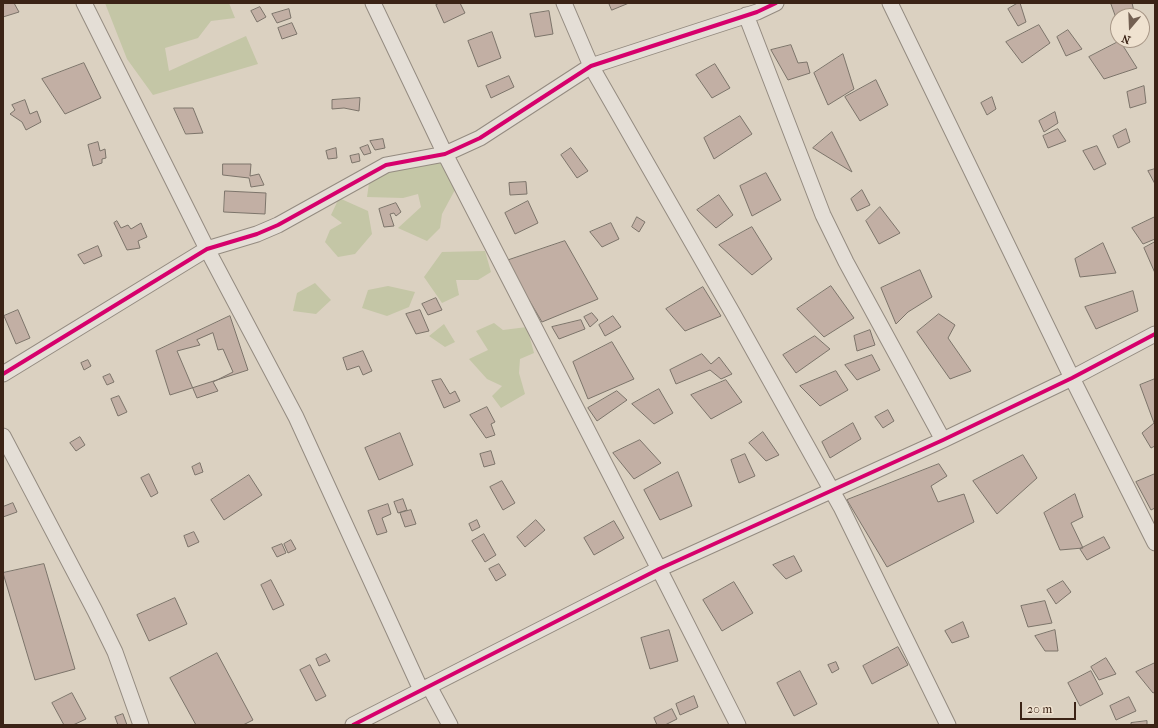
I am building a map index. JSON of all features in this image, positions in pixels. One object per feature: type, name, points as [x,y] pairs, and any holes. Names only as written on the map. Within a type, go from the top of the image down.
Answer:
[{"type":"street","points":[[84,3],[207,249],[296,417],[425,688],[450,725]]},
{"type":"street","points":[[373,3],[445,154],[738,725]]},
{"type":"street","points":[[564,3],[591,66],[732,312],[841,507],[948,725]]},
{"type":"street","points":[[3,374],[207,249],[257,234],[278,225],[386,165],[445,154],[480,138],[591,66],[746,16],[776,3]]},
{"type":"street","points":[[890,3],[1072,378],[1155,543]]},
{"type":"street","points":[[746,16],[823,215],[846,262],[943,440]]},
{"type":"street","points":[[353,725],[659,569],[943,440],[1072,378],[1155,334]]},
{"type":"street","points":[[3,436],[96,611],[115,652],[141,725]]},
{"type":"green space","points":[[105,3],[229,3],[235,18],[211,21],[198,38],[165,48],[169,71],[246,36],[258,64],[153,95],[127,59]]},
{"type":"green space","points":[[442,162],[457,186],[442,214],[440,228],[427,241],[398,228],[421,207],[418,194],[403,198],[367,197],[370,176],[405,165]]},
{"type":"green space","points":[[339,198],[368,211],[372,234],[355,254],[338,257],[325,242],[330,230],[342,223],[331,215]]},
{"type":"green space","points":[[485,251],[491,272],[478,280],[456,280],[459,295],[442,303],[424,277],[442,252]]},
{"type":"green space","points":[[315,283],[331,300],[316,314],[293,311],[297,293]]},
{"type":"green space","points":[[388,286],[415,292],[409,307],[387,316],[362,308],[368,290]]},
{"type":"green space","points":[[494,323],[503,330],[527,327],[534,353],[520,359],[519,373],[525,394],[501,408],[492,396],[502,386],[487,379],[469,359],[488,350],[476,331]]},
{"type":"green space","points":[[444,324],[455,342],[445,347],[429,336]]},
{"type":"building","points":[[3,3],[14,3],[19,12],[3,17]]},
{"type":"building","points":[[440,3],[460,3],[465,13],[444,23],[436,5]]},
{"type":"building","points":[[609,3],[629,3],[612,10]]},
{"type":"building","points":[[1020,3],[1026,22],[1018,26],[1008,9]]},
{"type":"building","points":[[1111,3],[1132,3],[1133,8],[1113,8]]},
{"type":"building","points":[[260,7],[266,17],[257,22],[251,11]]},
{"type":"building","points":[[289,9],[291,18],[277,23],[272,14]]},
{"type":"building","points":[[549,11],[553,34],[535,37],[530,14]]},
{"type":"building","points":[[292,23],[297,34],[282,39],[278,28]]},
{"type":"building","points":[[1039,25],[1050,43],[1022,63],[1006,42]]},
{"type":"building","points":[[1068,30],[1082,49],[1066,56],[1057,37]]},
{"type":"building","points":[[492,32],[501,58],[478,67],[468,41]]},
{"type":"building","points":[[791,45],[798,63],[807,62],[810,73],[788,80],[771,50]]},
{"type":"building","points":[[1110,46],[1110,48],[1124,48],[1137,68],[1104,79],[1089,57]]},
{"type":"building","points":[[843,54],[854,89],[828,105],[814,73]]},
{"type":"building","points":[[84,63],[101,98],[65,114],[42,79]]},
{"type":"building","points":[[715,64],[730,88],[712,98],[696,75]]},
{"type":"building","points":[[509,76],[514,87],[491,98],[486,86]]},
{"type":"building","points":[[876,80],[888,105],[860,121],[845,97]]},
{"type":"building","points":[[1144,86],[1146,103],[1130,108],[1127,92]]},
{"type":"building","points":[[992,97],[996,109],[987,115],[981,103]]},
{"type":"building","points":[[360,98],[359,111],[344,108],[332,109],[332,100]]},
{"type":"building","points":[[25,100],[30,114],[37,111],[41,122],[26,130],[22,122],[10,114],[15,110],[12,105]]},
{"type":"building","points":[[174,108],[193,108],[203,133],[186,134]]},
{"type":"building","points":[[1055,112],[1058,123],[1044,132],[1039,121]]},
{"type":"building","points":[[740,116],[752,134],[714,159],[704,138]]},
{"type":"building","points":[[1058,129],[1066,141],[1048,148],[1043,136]]},
{"type":"building","points":[[1126,129],[1130,142],[1118,148],[1113,136]]},
{"type":"building","points":[[832,132],[852,172],[813,148]]},
{"type":"building","points":[[383,139],[385,148],[375,150],[370,141]]},
{"type":"building","points":[[98,142],[100,151],[105,149],[106,158],[102,159],[102,163],[93,166],[88,145]]},
{"type":"building","points":[[368,145],[371,153],[364,155],[360,148]]},
{"type":"building","points":[[1097,146],[1106,164],[1094,170],[1083,151]]},
{"type":"building","points":[[336,148],[337,158],[328,159],[326,151]]},
{"type":"building","points":[[571,148],[588,171],[577,178],[561,155]]},
{"type":"building","points":[[359,154],[360,161],[352,163],[350,156]]},
{"type":"building","points":[[223,164],[251,164],[250,176],[259,174],[264,185],[251,187],[249,178],[223,175]]},
{"type":"building","points":[[1155,169],[1155,184],[1148,171]]},
{"type":"building","points":[[766,173],[781,200],[752,216],[740,186]]},
{"type":"building","points":[[526,182],[527,194],[510,195],[509,183]]},
{"type":"building","points":[[862,190],[870,205],[857,211],[851,199]]},
{"type":"building","points":[[225,191],[266,193],[265,214],[224,212]]},
{"type":"building","points":[[719,195],[733,215],[716,228],[697,210]]},
{"type":"building","points":[[528,201],[538,223],[515,234],[505,213]]},
{"type":"building","points":[[396,203],[401,212],[396,216],[394,213],[390,214],[394,226],[384,227],[379,209]]},
{"type":"building","points":[[880,207],[900,233],[879,244],[866,221]]},
{"type":"building","points":[[637,217],[645,222],[639,232],[632,227]]},
{"type":"building","points":[[1155,217],[1155,239],[1143,244],[1132,228]]},
{"type":"building","points":[[117,221],[121,228],[128,225],[131,229],[141,223],[147,237],[138,241],[140,248],[127,250],[114,223]]},
{"type":"building","points":[[611,223],[619,239],[602,247],[590,232]]},
{"type":"building","points":[[752,227],[772,259],[752,275],[719,245]]},
{"type":"building","points":[[565,241],[598,299],[542,322],[506,261]]},
{"type":"building","points":[[1155,242],[1155,273],[1144,248]]},
{"type":"building","points":[[1103,243],[1116,273],[1080,277],[1075,259]]},
{"type":"building","points":[[98,246],[102,256],[84,264],[78,255]]},
{"type":"building","points":[[920,270],[932,297],[908,312],[896,324],[881,288]]},
{"type":"building","points":[[831,286],[854,318],[824,337],[797,309]]},
{"type":"building","points":[[703,287],[721,316],[685,331],[666,309]]},
{"type":"building","points":[[1133,291],[1138,311],[1096,329],[1085,307]]},
{"type":"building","points":[[436,298],[442,310],[428,315],[422,304]]},
{"type":"building","points":[[18,310],[30,338],[16,344],[4,316]]},
{"type":"building","points":[[420,310],[429,331],[416,334],[406,314]]},
{"type":"building","points":[[592,313],[598,320],[590,327],[584,317]]},
{"type":"building","points":[[939,314],[955,325],[948,338],[971,371],[950,379],[917,332]]},
{"type":"building","points":[[230,316],[248,370],[170,395],[156,351]]},
{"type":"building","points":[[613,316],[621,327],[605,336],[599,325]]},
{"type":"building","points":[[581,320],[585,329],[559,339],[552,327]]},
{"type":"building","points":[[870,330],[875,345],[857,351],[854,336]]},
{"type":"building","points":[[213,333],[218,350],[223,349],[233,372],[213,382],[218,391],[197,398],[177,351],[200,345],[197,340]]},
{"type":"building","points":[[815,336],[830,349],[796,373],[783,355]]},
{"type":"building","points":[[612,342],[634,379],[588,399],[573,362]]},
{"type":"building","points":[[363,351],[372,371],[363,375],[359,366],[347,370],[343,358]]},
{"type":"building","points":[[702,354],[711,364],[719,357],[732,374],[721,379],[710,370],[676,384],[670,370]]},
{"type":"building","points":[[872,355],[880,370],[857,380],[845,365]]},
{"type":"building","points":[[88,360],[91,366],[84,370],[81,363]]},
{"type":"building","points":[[836,371],[848,390],[820,406],[800,386]]},
{"type":"building","points":[[110,374],[114,382],[107,385],[103,377]]},
{"type":"building","points":[[441,379],[450,394],[455,391],[460,401],[444,408],[432,381]]},
{"type":"building","points":[[1155,379],[1155,446],[1151,448],[1142,433],[1154,423],[1140,385]]},
{"type":"building","points":[[726,380],[742,402],[711,419],[691,395]]},
{"type":"building","points":[[659,389],[673,413],[654,424],[632,404]]},
{"type":"building","points":[[617,391],[627,400],[597,421],[588,408]]},
{"type":"building","points":[[119,396],[127,412],[118,416],[111,399]]},
{"type":"building","points":[[487,407],[495,422],[491,424],[495,435],[486,438],[470,415]]},
{"type":"building","points":[[888,410],[894,421],[883,428],[875,417]]},
{"type":"building","points":[[853,423],[861,439],[830,458],[822,442]]},
{"type":"building","points":[[763,432],[779,455],[766,461],[749,443]]},
{"type":"building","points":[[400,433],[413,465],[379,480],[365,448]]},
{"type":"building","points":[[80,437],[85,445],[76,451],[70,443]]},
{"type":"building","points":[[640,440],[661,463],[634,479],[613,453]]},
{"type":"building","points":[[491,451],[495,464],[484,467],[480,454]]},
{"type":"building","points":[[745,454],[755,476],[739,483],[731,460]]},
{"type":"building","points":[[1023,455],[1037,478],[997,514],[973,481]]},
{"type":"building","points":[[200,463],[203,472],[195,475],[192,467]]},
{"type":"building","points":[[939,464],[947,476],[931,486],[938,502],[964,494],[974,522],[887,567],[847,500]]},
{"type":"building","points":[[678,472],[692,506],[660,520],[644,490]]},
{"type":"building","points":[[149,474],[158,493],[151,497],[141,478]]},
{"type":"building","points":[[1155,474],[1155,508],[1151,510],[1136,482]]},
{"type":"building","points":[[249,475],[262,495],[224,520],[211,500]]},
{"type":"building","points":[[502,481],[515,503],[503,510],[490,487]]},
{"type":"building","points":[[1075,494],[1083,517],[1071,523],[1083,548],[1060,550],[1044,513]]},
{"type":"building","points":[[403,499],[407,510],[398,513],[394,502]]},
{"type":"building","points":[[13,503],[17,512],[3,517],[3,507]]},
{"type":"building","points":[[388,504],[391,514],[382,518],[387,532],[377,535],[368,511]]},
{"type":"building","points":[[411,510],[416,524],[405,527],[400,513]]},
{"type":"building","points":[[477,520],[480,527],[472,531],[469,524]]},
{"type":"building","points":[[536,520],[545,530],[525,547],[517,537]]},
{"type":"building","points":[[614,521],[624,538],[594,555],[584,538]]},
{"type":"building","points":[[194,532],[199,542],[188,547],[184,536]]},
{"type":"building","points":[[484,534],[496,555],[485,562],[472,541]]},
{"type":"building","points":[[1104,537],[1110,548],[1087,560],[1080,549]]},
{"type":"building","points":[[291,540],[296,549],[288,553],[284,544]]},
{"type":"building","points":[[282,544],[286,553],[277,557],[272,548]]},
{"type":"building","points":[[794,556],[802,571],[786,579],[773,565]]},
{"type":"building","points":[[44,564],[75,669],[35,680],[3,573]]},
{"type":"building","points":[[499,564],[506,575],[496,581],[489,569]]},
{"type":"building","points":[[271,580],[284,605],[273,610],[261,585]]},
{"type":"building","points":[[1063,581],[1071,592],[1056,604],[1047,590]]},
{"type":"building","points":[[734,582],[753,613],[722,631],[703,600]]},
{"type":"building","points":[[175,598],[187,624],[149,641],[137,615]]},
{"type":"building","points":[[1045,601],[1052,623],[1028,627],[1021,606]]},
{"type":"building","points":[[963,622],[969,637],[952,643],[945,631]]},
{"type":"building","points":[[669,630],[678,661],[650,669],[641,638]]},
{"type":"building","points":[[1055,630],[1058,651],[1045,651],[1035,636]]},
{"type":"building","points":[[898,647],[908,665],[872,684],[863,666]]},
{"type":"building","points":[[217,653],[253,720],[243,725],[196,725],[170,678]]},
{"type":"building","points":[[326,654],[330,661],[319,666],[316,659]]},
{"type":"building","points":[[1106,658],[1116,674],[1099,680],[1091,667]]},
{"type":"building","points":[[836,662],[839,669],[832,673],[828,665]]},
{"type":"building","points":[[1155,663],[1155,692],[1153,693],[1136,672]]},
{"type":"building","points":[[310,665],[326,696],[316,701],[300,670]]},
{"type":"building","points":[[800,671],[817,704],[794,716],[777,683]]},
{"type":"building","points":[[1091,671],[1103,694],[1080,706],[1068,683]]},
{"type":"building","points":[[72,693],[86,719],[73,725],[64,725],[52,703]]},
{"type":"building","points":[[694,696],[698,707],[680,715],[676,704]]},
{"type":"building","points":[[1129,697],[1136,711],[1116,720],[1110,706]]},
{"type":"building","points":[[672,709],[677,719],[665,725],[657,725],[654,718]]},
{"type":"building","points":[[123,714],[127,725],[118,725],[115,717]]},
{"type":"building","points":[[1147,721],[1147,725],[1131,725],[1131,723]]},
{"type":"cycle path","points":[[3,374],[207,249],[257,234],[278,225],[386,165],[445,154],[480,138],[591,66],[757,12],[776,3]]},
{"type":"cycle path","points":[[353,725],[659,569],[943,440],[1072,378],[1155,334]]}]
